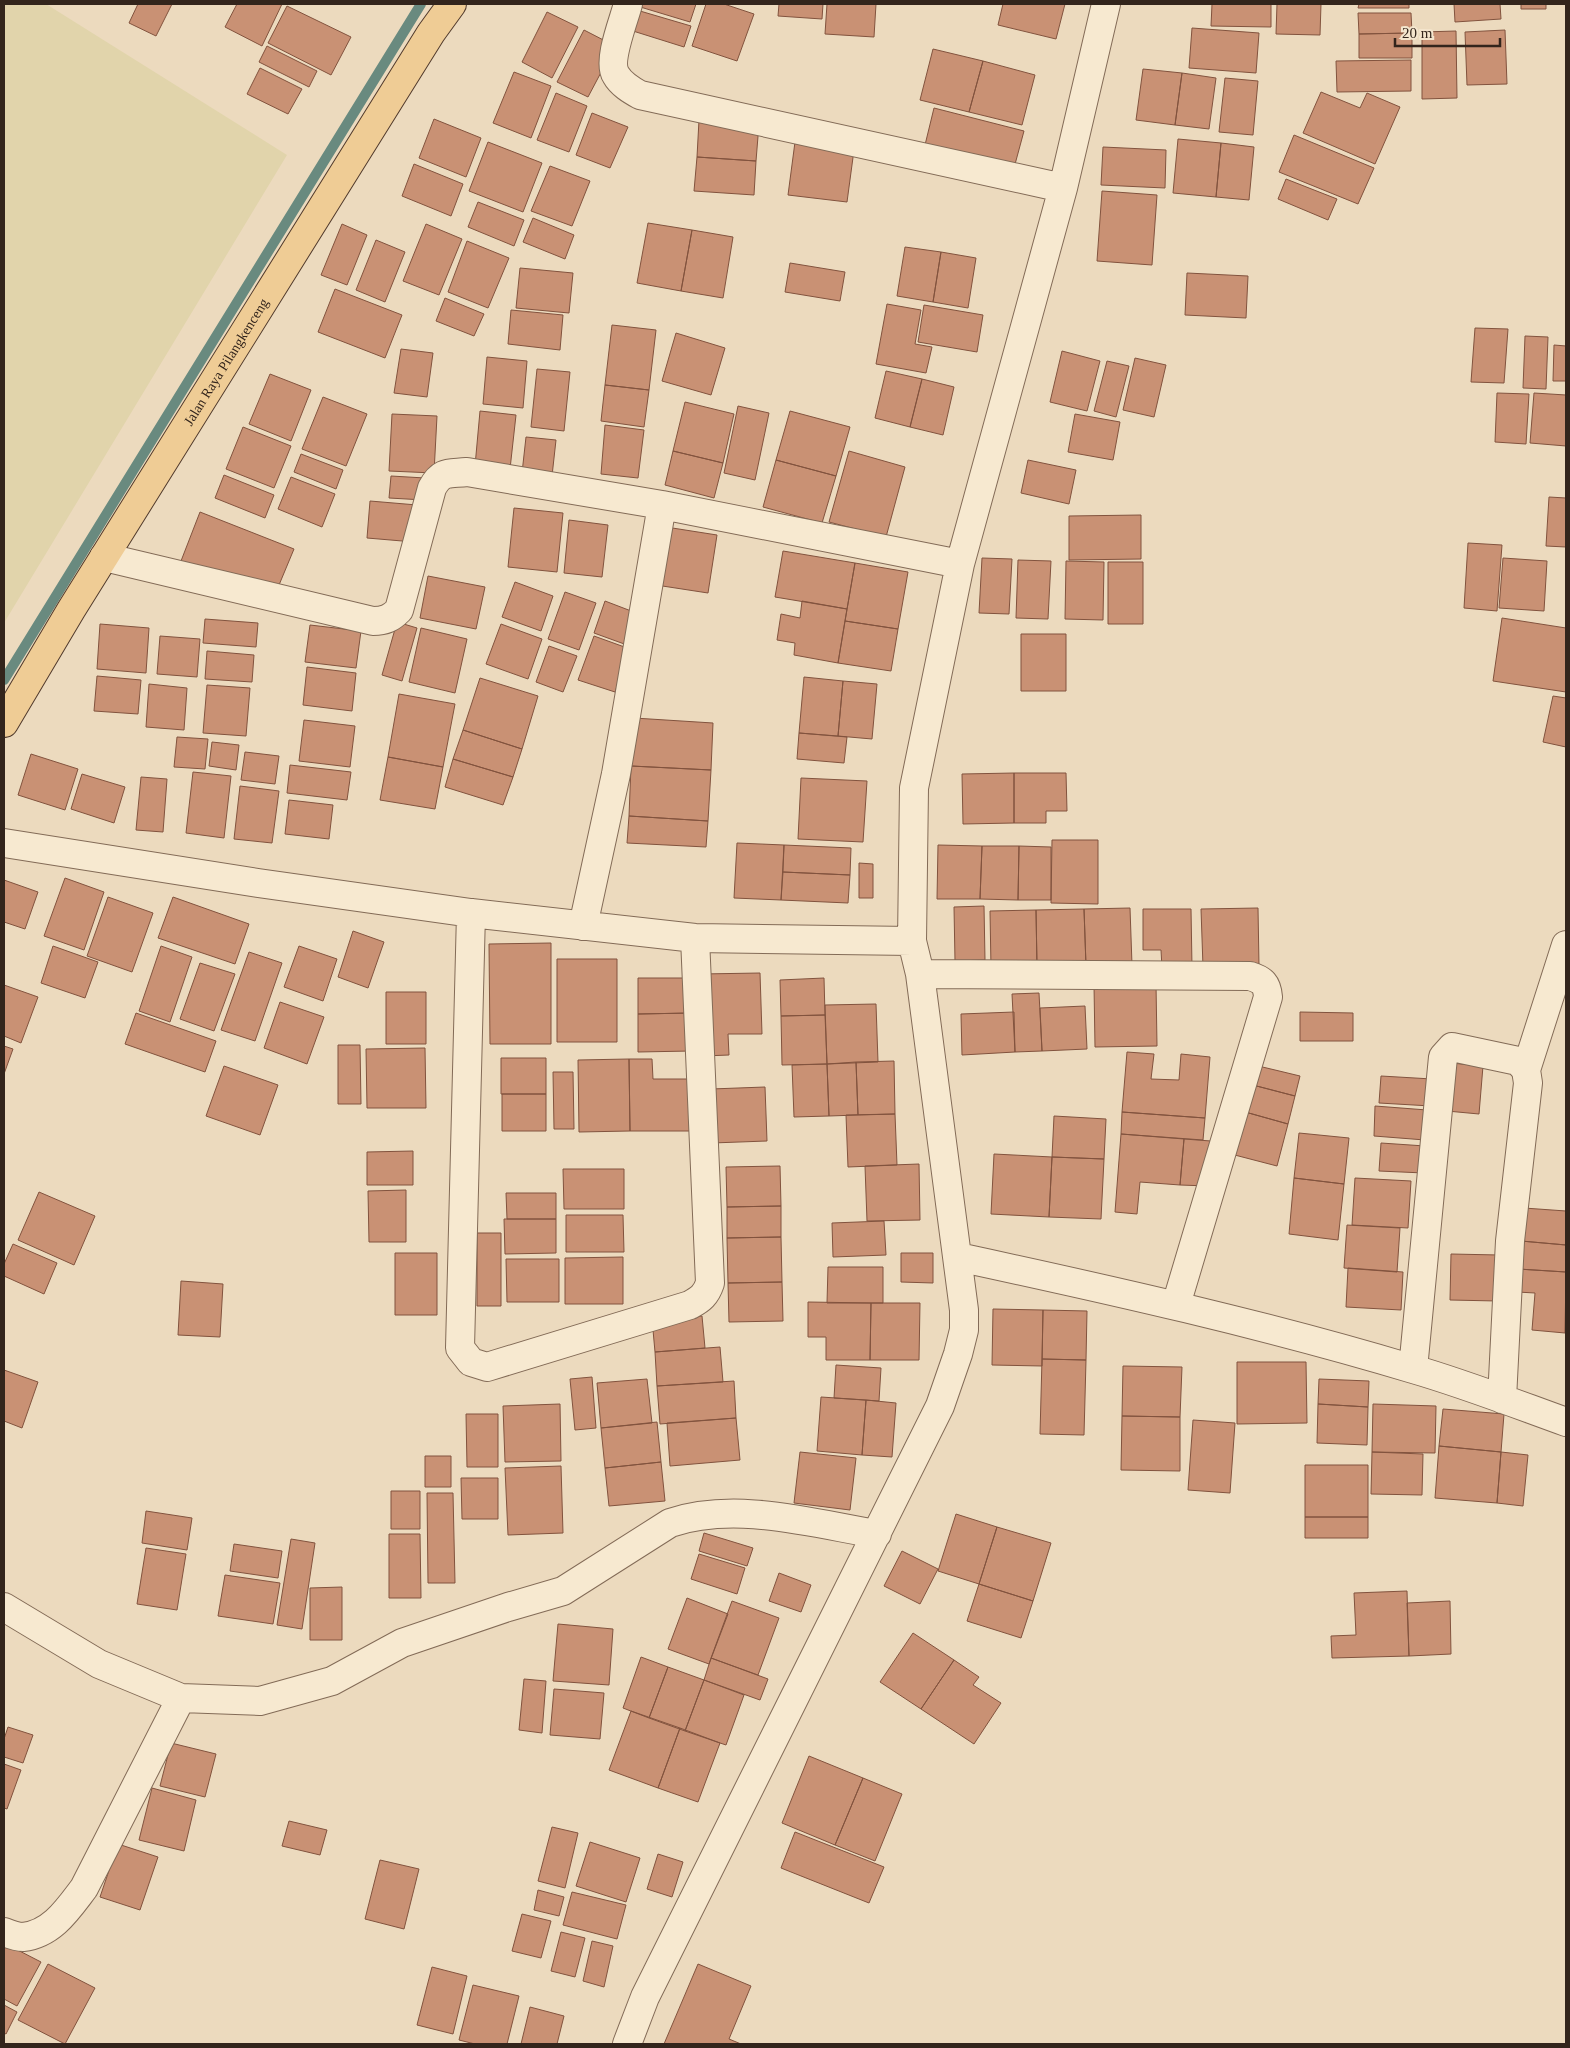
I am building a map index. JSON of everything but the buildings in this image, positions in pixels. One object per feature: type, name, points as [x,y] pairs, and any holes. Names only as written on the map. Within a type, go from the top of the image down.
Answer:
[{"type":"main road","name":"Jalan Raya Pilangkenceng","points":[[4,723],[104,557],[431,33],[452,4]]},
{"type":"street","points":[[628,4],[612,64],[615,75],[626,87],[640,95],[1063,188]]},
{"type":"street","points":[[627,2044],[645,1997],[940,1406],[958,1354],[964,1330],[964,1310],[958,1257],[920,974],[912,941],[914,788],[960,564],[1063,188],[1106,4]]},
{"type":"street","points":[[104,557],[373,621],[382,621],[391,618],[399,610],[432,488],[438,477],[444,474],[467,472],[662,505],[960,564]]},
{"type":"street","points":[[583,926],[616,774],[662,505]]},
{"type":"street","points":[[4,844],[258,884],[471,913],[695,938],[912,941]]},
{"type":"street","points":[[471,913],[460,1348],[472,1362],[487,1367],[690,1305],[703,1297],[707,1291],[710,1283],[695,938]]},
{"type":"street","points":[[1502,1399],[1510,1241],[1528,1083],[1526,1070],[1566,945]]},
{"type":"street","points":[[920,974],[1250,976],[1261,979],[1267,987],[1268,997],[1176,1305]]},
{"type":"street","points":[[1413,1369],[1443,1056],[1452,1047],[1518,1061],[1526,1070]]},
{"type":"street","points":[[958,1257],[1176,1305],[1413,1369],[1566,1422]]},
{"type":"street","points":[[4,1607],[99,1664],[181,1698],[260,1701],[332,1681],[402,1643],[508,1607],[563,1592],[670,1523],[688,1517],[710,1514],[750,1513],[877,1534]]},
{"type":"street","points":[[4,1932],[22,1937],[48,1929],[63,1916],[84,1888],[181,1698]]},
{"type":"shaded area","points":[[4,4],[46,4],[287,155],[4,623]]},
{"type":"waterway","points":[[4,680],[421,4]]}]
